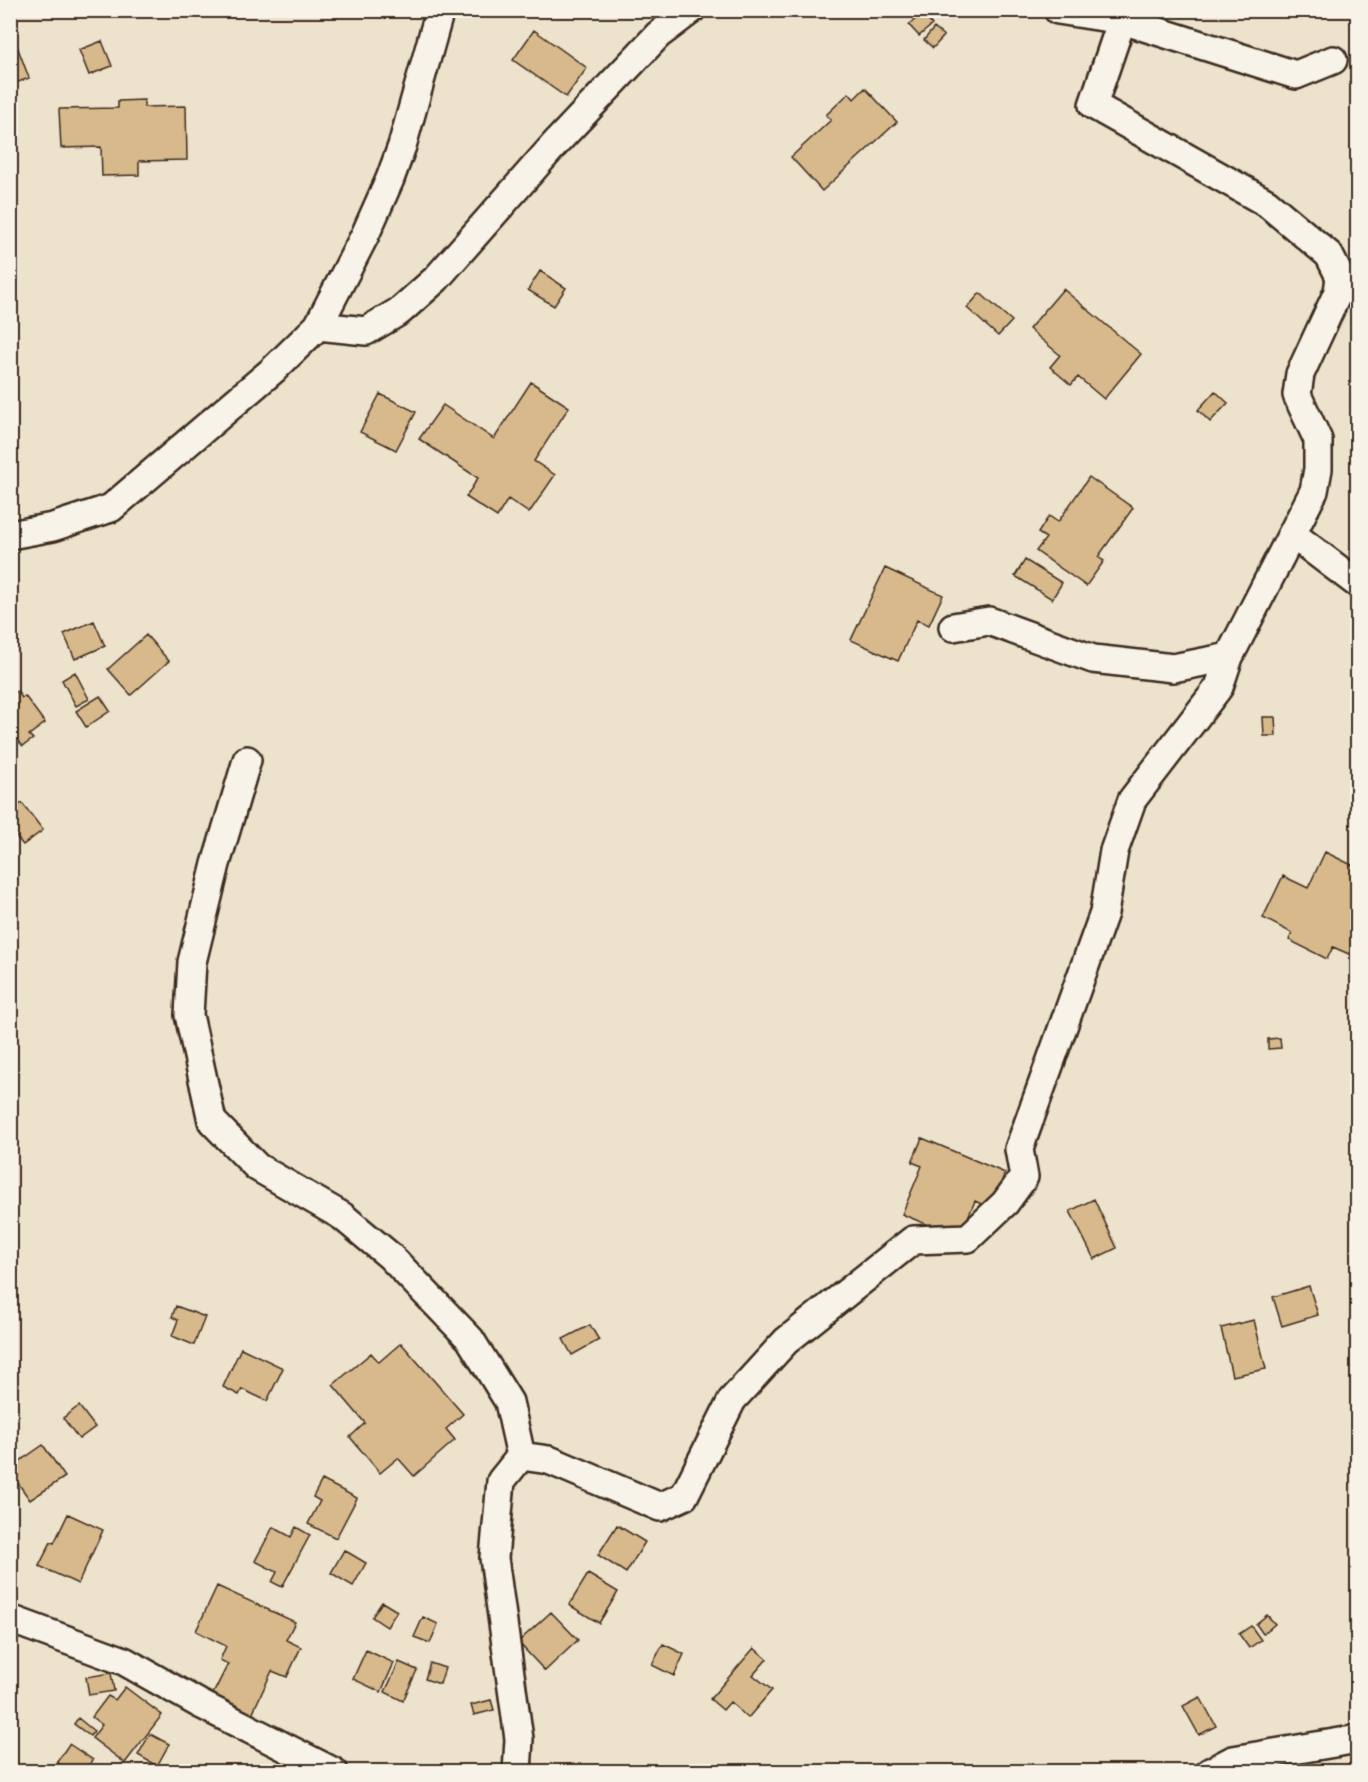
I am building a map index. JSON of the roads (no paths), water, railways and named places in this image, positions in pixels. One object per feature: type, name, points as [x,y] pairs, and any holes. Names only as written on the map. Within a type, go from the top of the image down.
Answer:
[{"type":"street","points":[[10,535],[53,527],[111,508],[273,370],[318,326],[365,235],[390,179],[402,146],[440,10]]},
{"type":"street","points":[[318,326],[366,331],[400,311],[436,279],[555,144],[658,35],[691,10]]},
{"type":"street","points":[[1058,10],[1125,15],[1296,75],[1333,60]]},
{"type":"street","points":[[521,1456],[549,1460],[660,1507],[684,1496],[732,1400],[786,1341],[913,1240],[968,1238],[1005,1203],[1024,1177],[1019,1149],[1104,913],[1114,851],[1132,800],[1220,687],[1229,657],[1314,491],[1318,469],[1318,440],[1297,395],[1300,374],[1338,292],[1340,277],[1329,255],[1267,203],[1094,105],[1125,15]]},
{"type":"street","points":[[1292,534],[1358,584]]},
{"type":"street","points":[[953,627],[989,621],[1104,661],[1173,668],[1229,657]]},
{"type":"street","points":[[247,760],[216,864],[192,962],[189,1015],[212,1121],[257,1167],[342,1216],[390,1256],[470,1339],[509,1402],[521,1456]]},
{"type":"street","points":[[517,1772],[519,1739],[494,1558],[501,1481],[521,1456]]},
{"type":"street","points":[[10,1619],[124,1661],[200,1704],[334,1772]]},
{"type":"street","points":[[1210,1772],[1233,1760],[1358,1739]]}]
